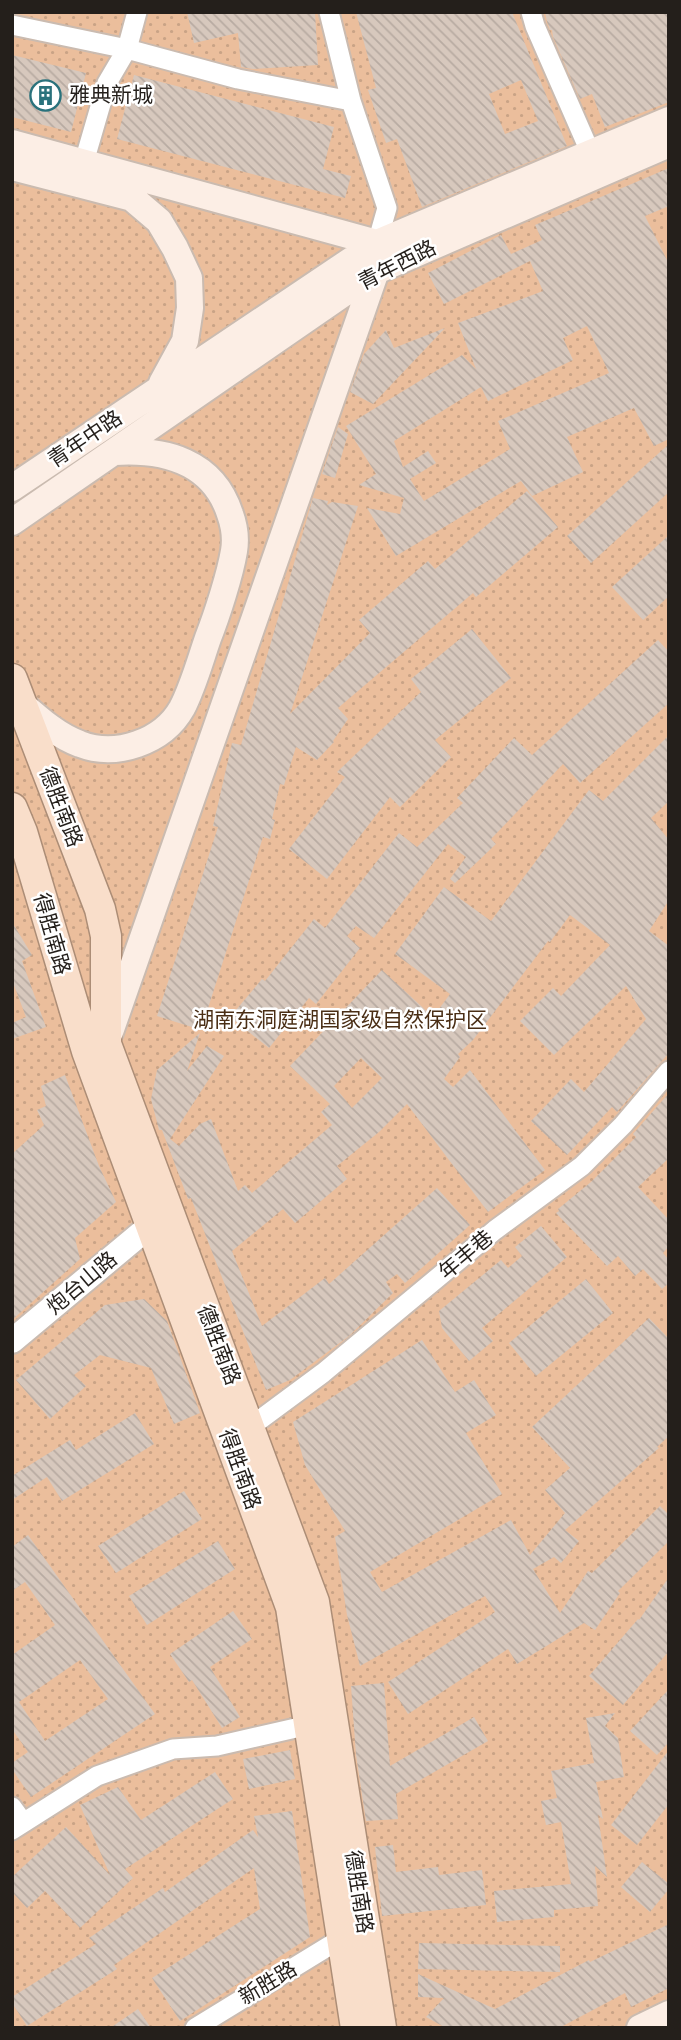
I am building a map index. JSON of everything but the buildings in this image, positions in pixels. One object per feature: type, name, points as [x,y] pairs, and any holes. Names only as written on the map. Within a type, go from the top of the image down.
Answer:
[{"type":"main road","name":"青年西路","points":[[158,390],[377,243],[669,120]]},
{"type":"main road","points":[[12,143],[377,243]]},
{"type":"main road","name":"青年西路","points":[[114,452],[376,271],[669,144]]},
{"type":"main road","points":[[12,167],[132,198],[159,221],[189,278],[190,308],[185,341],[158,390]]},
{"type":"main road","points":[[106,1044],[376,271]]},
{"type":"main road","name":"青年中路","points":[[12,488],[158,390]]},
{"type":"main road","points":[[17,692],[55,731],[90,747],[122,748],[143,742],[169,726],[182,707],[211,630],[234,550],[233,524],[226,502],[200,469],[163,454],[140,450],[114,452]]},
{"type":"main road","name":"青年中路","points":[[12,522],[114,452]]},
{"type":"main road","name":"德胜南路","points":[[17,692],[100,909],[106,936],[106,1044],[314,1602],[381,2028]]},
{"type":"main road","name":"得胜南路","points":[[15,825],[87,1051],[291,1607],[356,2028]]},
{"type":"main road","points":[[640,2028],[669,2014]]},
{"type":"street","points":[[84,162],[107,83],[127,49],[136,12]]},
{"type":"street","points":[[329,12],[351,101],[387,208],[377,243]]},
{"type":"street","points":[[531,12],[591,154]]},
{"type":"street","points":[[12,25],[127,49],[238,79],[351,101]]},
{"type":"street","name":"年丰巷","points":[[250,1427],[323,1373],[495,1230],[582,1166],[623,1125],[669,1071]]},
{"type":"street","name":"炮台山路","points":[[12,1342],[151,1226]]},
{"type":"street","points":[[16,1819],[97,1776],[173,1749],[217,1746],[309,1725]]},
{"type":"street","name":"新胜路","points":[[195,2028],[342,1938]]},
{"type":"green space","name":"湖南东洞庭湖国家级自然保护区","points":[[12,12],[669,12],[669,2028],[12,2028]]},
{"type":"place","name":"雅典新城","points":[[46,95]]}]
